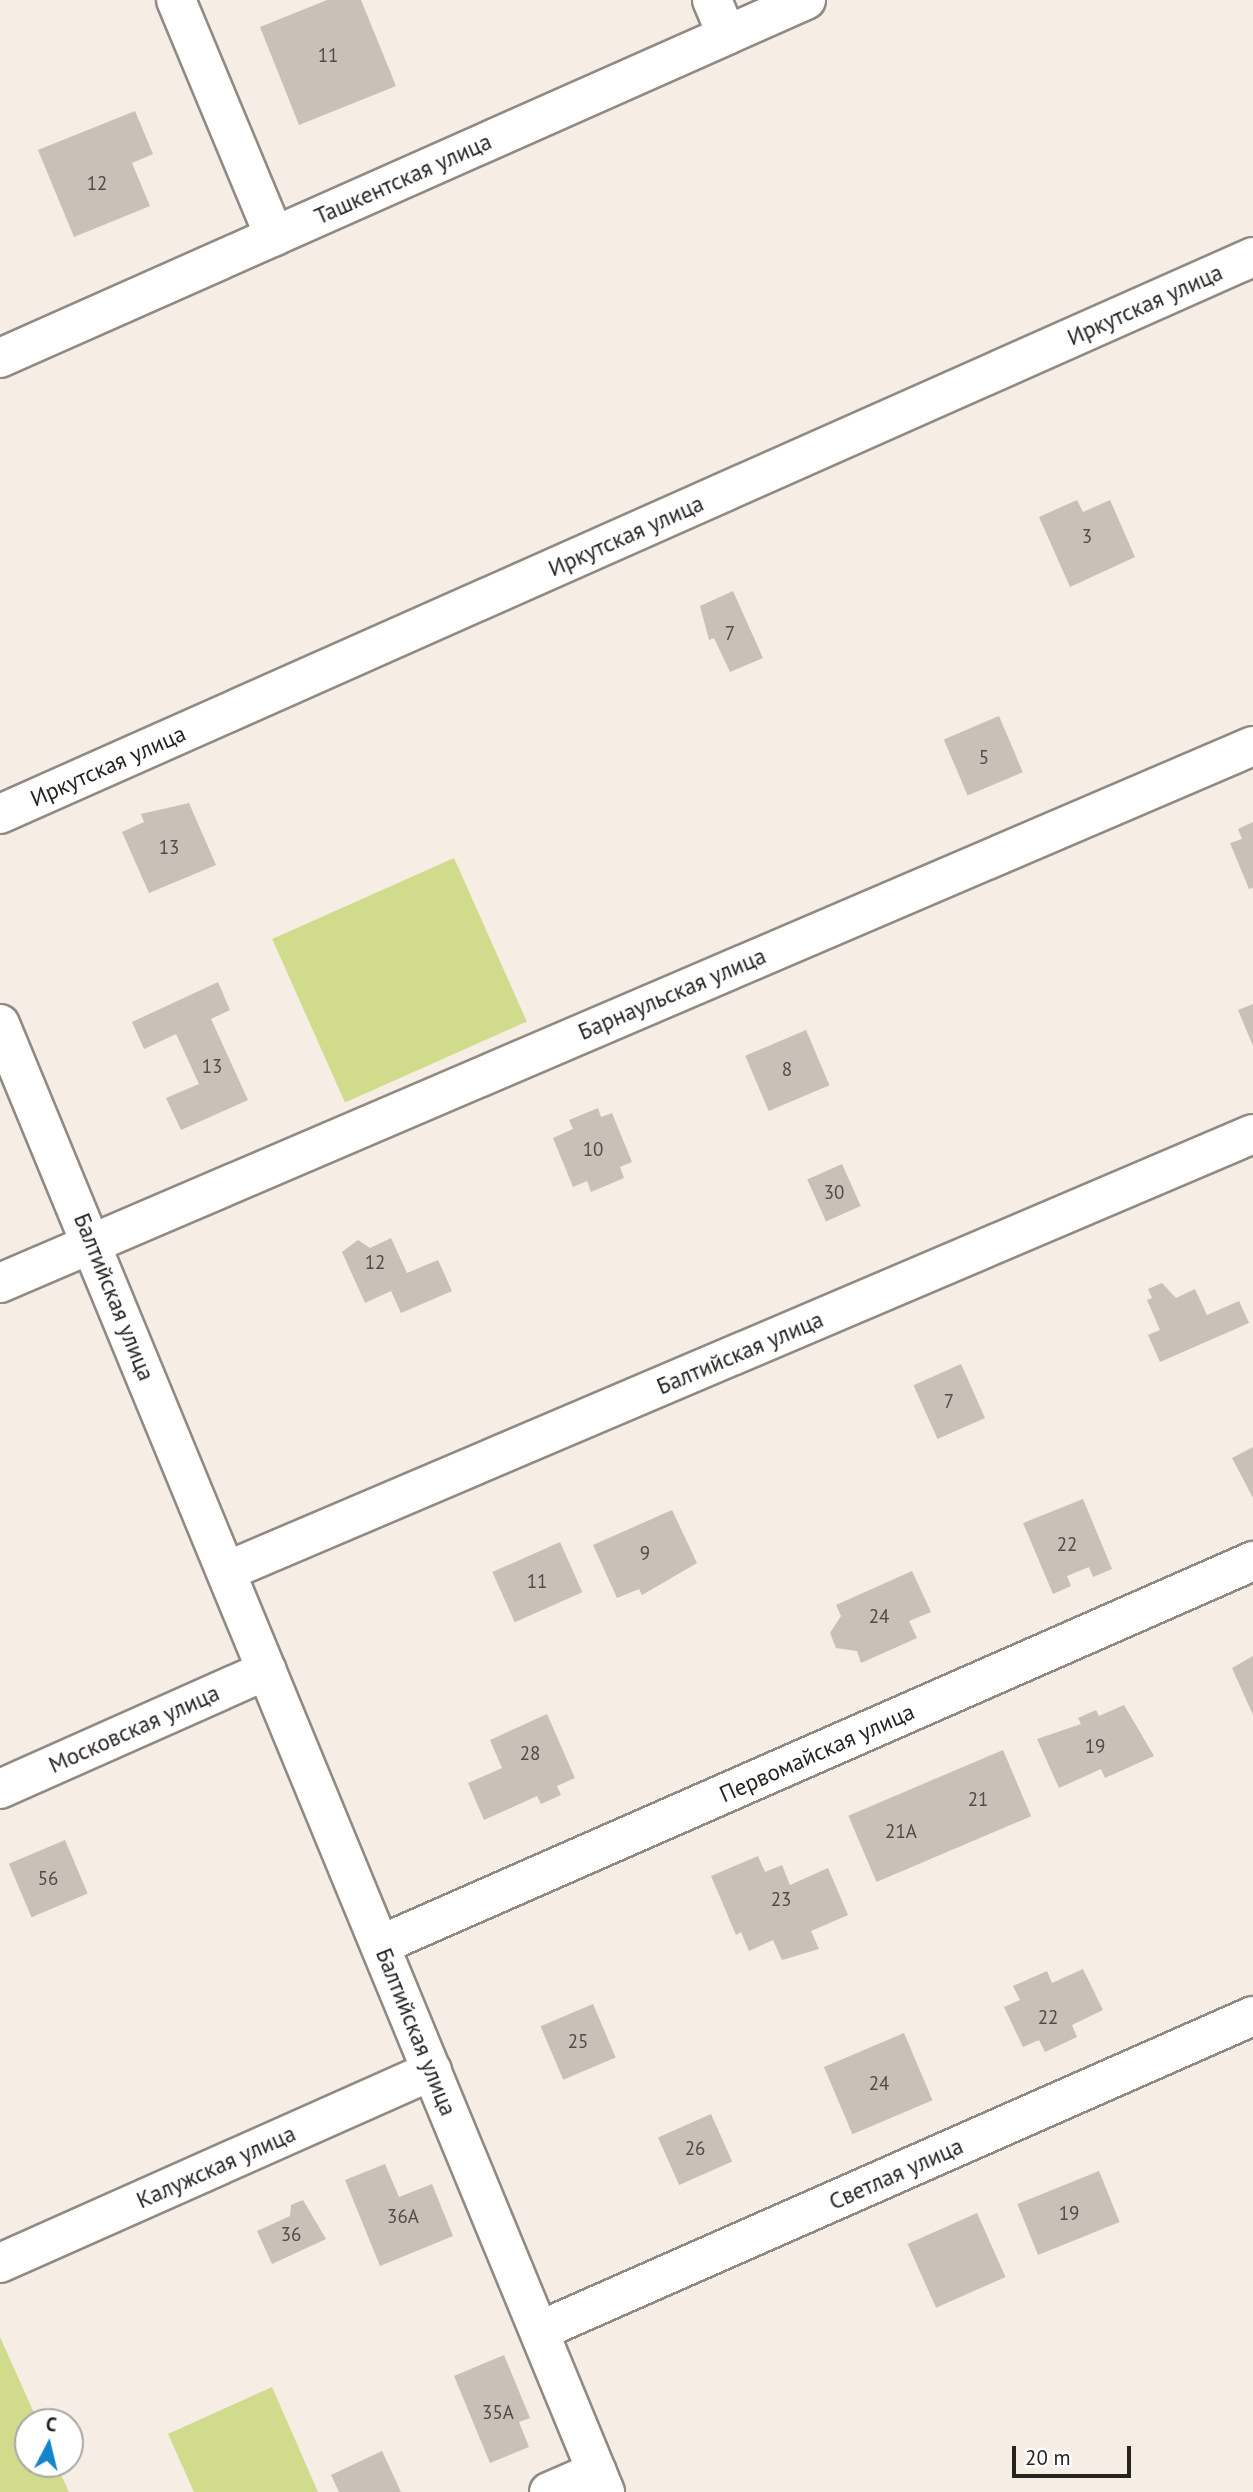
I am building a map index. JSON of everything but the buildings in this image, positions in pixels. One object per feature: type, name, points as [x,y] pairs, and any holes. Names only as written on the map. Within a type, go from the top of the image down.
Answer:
[{"type":"street","points":[[176,0],[274,236]]},
{"type":"street","points":[[712,0],[726,35]]},
{"type":"street","name":"Ташкентская улица","points":[[0,358],[806,0]]},
{"type":"street","name":"Иркутская улица","points":[[0,814],[1253,257]]},
{"type":"street","name":"Барнаульская улица","points":[[0,1283],[91,1241],[1253,747]]},
{"type":"street","name":"Балтийская улица","points":[[0,1024],[601,2481]]},
{"type":"street","name":"Балтийская улица","points":[[227,1571],[1253,1134]]},
{"type":"street","name":"Первомайская улица","points":[[380,1945],[1253,1560]]},
{"type":"street","name":"Московская улица","points":[[0,1789],[267,1670]]},
{"type":"street","name":"Светлая улица","points":[[539,2331],[1253,2017]]},
{"type":"street","name":"Калужская улица","points":[[0,2263],[432,2071]]},
{"type":"street","points":[[549,2492],[601,2481]]},
{"type":"green space","points":[[454,858],[527,1022],[345,1102],[272,939]]},
{"type":"green space","points":[[0,2337],[32,2408],[14,2408],[14,2478],[62,2478],[69,2492],[0,2492]]},
{"type":"green space","points":[[272,2387],[318,2492],[194,2492],[168,2434]]}]
